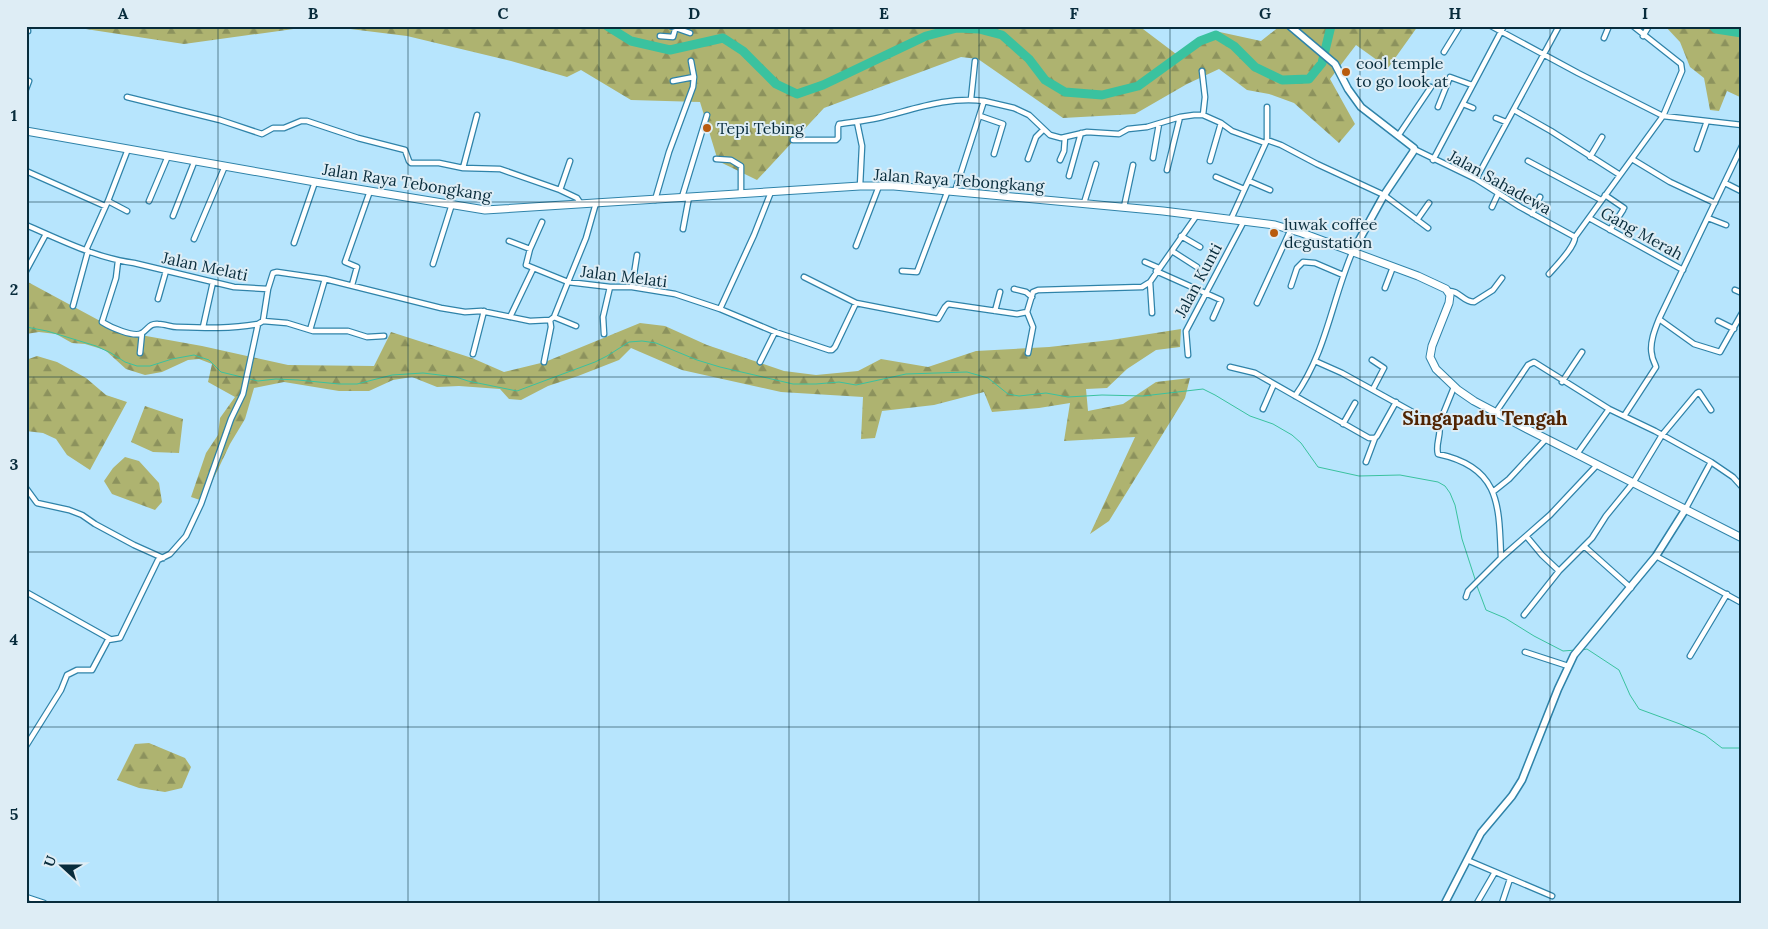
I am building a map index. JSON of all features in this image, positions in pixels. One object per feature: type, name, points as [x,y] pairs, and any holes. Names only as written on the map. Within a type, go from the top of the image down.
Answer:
[{"type":"main road","points":[[1290,26],[1330,59],[1361,107],[1413,146],[1414,149],[1384,195],[1352,253]]},
{"type":"main road","name":"Jalan Raya Tebongkang","points":[[26,131],[315,182],[491,210],[860,186],[908,186],[1232,218],[1291,229],[1418,276],[1448,291]]},
{"type":"main road","points":[[1448,291],[1450,303],[1432,346],[1430,357],[1436,369],[1454,387],[1466,396],[1546,439],[1742,538]]},
{"type":"main road","points":[[1445,903],[1485,827],[1512,796],[1522,780],[1574,655],[1656,556],[1685,510]]},
{"type":"street","points":[[1444,52],[1460,26]]},
{"type":"street","points":[[1492,26],[1502,29],[1542,54],[1663,116],[1742,125]]},
{"type":"street","points":[[1476,179],[1542,54],[1559,26]]},
{"type":"street","points":[[1604,38],[1609,26]]},
{"type":"street","points":[[1549,274],[1570,249],[1575,241],[1575,237],[1663,116],[1682,71],[1681,64],[1642,36],[1632,26]]},
{"type":"street","points":[[1642,36],[1648,26]]},
{"type":"street","points":[[660,36],[673,38],[674,27],[690,33]]},
{"type":"street","points":[[1433,160],[1502,29]]},
{"type":"street","points":[[655,200],[669,152],[692,91],[694,77],[691,61]]},
{"type":"street","points":[[972,99],[975,61]]},
{"type":"street","points":[[1202,71],[1205,97],[1203,116]]},
{"type":"street","points":[[673,81],[694,77]]},
{"type":"street","points":[[1438,107],[1450,77],[1472,85]]},
{"type":"street","points":[[26,89],[29,81]]},
{"type":"street","points":[[1398,136],[1414,114],[1430,86]]},
{"type":"street","points":[[127,98],[220,120],[262,134],[276,127],[284,128],[301,121],[312,122],[358,138],[405,150],[411,163],[439,163],[463,168],[500,169],[560,190],[577,198],[581,204]]},
{"type":"street","points":[[793,140],[836,140],[838,138],[838,125],[877,118],[925,105],[972,99],[1014,108],[1029,115],[1039,123],[1043,130],[1054,137],[1065,137],[1081,133],[1119,134],[1128,129],[1159,124],[1180,117],[1203,116],[1221,123],[1232,131],[1281,145],[1384,195],[1428,228]]},
{"type":"street","points":[[902,271],[917,272],[952,191],[984,101]]},
{"type":"street","points":[[1463,104],[1473,108]]},
{"type":"street","points":[[1232,218],[1266,142],[1267,107]]},
{"type":"street","points":[[1514,110],[1620,175]]},
{"type":"street","points":[[463,168],[477,115]]},
{"type":"street","points":[[683,229],[686,197],[707,115]]},
{"type":"street","points":[[980,116],[1003,124],[994,154]]},
{"type":"street","points":[[1168,170],[1180,117]]},
{"type":"street","points":[[1496,118],[1506,122]]},
{"type":"street","points":[[1697,149],[1707,121]]},
{"type":"street","points":[[857,122],[862,146],[860,186]]},
{"type":"street","points":[[1210,161],[1221,123]]},
{"type":"street","points":[[1153,158],[1159,124]]},
{"type":"street","points":[[1028,160],[1036,137],[1043,130]]},
{"type":"street","points":[[1069,176],[1081,133]]},
{"type":"street","points":[[1060,160],[1064,151],[1065,137]]},
{"type":"street","points":[[1590,157],[1602,137]]},
{"type":"street","points":[[1624,416],[1656,367],[1651,350],[1659,319],[1739,158],[1742,146]]},
{"type":"street","name":"Jalan Sahadewa","points":[[1414,149],[1433,160],[1476,179],[1532,214],[1575,237]]},
{"type":"street","points":[[72,306],[87,251],[128,150]]},
{"type":"street","points":[[148,201],[168,156]]},
{"type":"street","points":[[716,159],[731,160],[741,166],[741,194]]},
{"type":"street","points":[[1632,159],[1670,182],[1715,203]]},
{"type":"street","points":[[173,216],[195,160]]},
{"type":"street","points":[[560,190],[570,161]]},
{"type":"street","points":[[1528,161],[1601,200]]},
{"type":"street","points":[[1084,203],[1096,164]]},
{"type":"street","points":[[1124,207],[1133,165]]},
{"type":"street","points":[[194,239],[225,166]]},
{"type":"street","points":[[26,171],[105,206]]},
{"type":"street","points":[[1216,177],[1244,189]]},
{"type":"street","points":[[1248,181],[1270,190]]},
{"type":"street","points":[[294,243],[315,182]]},
{"type":"street","points":[[1725,183],[1741,191]]},
{"type":"street","points":[[856,246],[879,186]]},
{"type":"street","points":[[352,285],[357,267],[346,262],[370,191]]},
{"type":"street","points":[[720,309],[754,236],[771,192]]},
{"type":"street","points":[[1492,207],[1498,194]]},
{"type":"street","points":[[1605,195],[1623,209],[1610,230]]},
{"type":"street","points":[[1532,214],[1540,197]]},
{"type":"street","points":[[108,200],[127,211]]},
{"type":"street","points":[[542,222],[530,249],[526,264],[533,269],[568,282],[586,238],[596,203]]},
{"type":"street","points":[[1418,220],[1429,203]]},
{"type":"street","points":[[433,264],[452,204]]},
{"type":"street","points":[[1152,312],[1148,284],[1197,215]]},
{"type":"street","name":"Gang Merah","points":[[1589,218],[1683,270]]},
{"type":"street","points":[[1708,218],[1726,225]]},
{"type":"street","name":"Jalan Kunti","points":[[1188,355],[1186,332],[1244,220]]},
{"type":"street","name":"Jalan Melati","points":[[26,225],[87,251],[118,261],[166,270],[234,287],[268,289],[275,272],[325,279],[441,308],[468,313],[484,311],[530,320],[552,319],[568,282],[610,287],[632,287],[675,294],[720,309],[774,332],[829,350],[832,350],[856,303]]},
{"type":"street","points":[[1257,302],[1291,229]]},
{"type":"street","points":[[26,271],[46,234]]},
{"type":"street","points":[[1182,236],[1200,248]]},
{"type":"street","points":[[509,241],[530,249]]},
{"type":"street","points":[[1172,251],[1197,267]]},
{"type":"street","points":[[1295,396],[1304,384],[1315,361],[1352,253]]},
{"type":"street","points":[[632,287],[637,255]]},
{"type":"street","points":[[118,261],[116,278],[102,322],[120,331],[142,333],[153,324],[219,329],[261,322],[287,322],[310,330],[348,331],[367,337],[384,336]]},
{"type":"street","points":[[1145,262],[1157,270],[1221,300],[1213,318]]},
{"type":"street","points":[[1291,286],[1298,268],[1304,262],[1315,264],[1343,275]]},
{"type":"street","points":[[1385,288],[1393,267]]},
{"type":"street","points":[[510,317],[533,269]]},
{"type":"street","points":[[158,299],[166,270]]},
{"type":"street","points":[[804,277],[856,303],[938,319],[948,304],[1016,314],[1027,312]]},
{"type":"street","points":[[1448,291],[1454,291],[1465,300],[1474,302],[1493,290],[1502,278]]},
{"type":"street","points":[[310,330],[325,279]]},
{"type":"street","points":[[203,327],[213,282]]},
{"type":"street","points":[[1028,353],[1033,327],[1027,312],[1033,292],[1038,290],[1100,289],[1148,284]]},
{"type":"street","points":[[604,334],[603,317],[610,287]]},
{"type":"street","points":[[26,592],[110,639],[120,638],[158,560],[170,554],[186,536],[201,504],[231,419],[243,394],[268,289]]},
{"type":"street","points":[[1014,289],[1026,292],[1032,297]]},
{"type":"street","points":[[1735,290],[1742,293]]},
{"type":"street","points":[[994,311],[1000,292]]},
{"type":"street","points":[[474,354],[484,311]]},
{"type":"street","points":[[1659,319],[1694,344],[1716,352],[1721,351],[1742,313]]},
{"type":"street","points":[[544,362],[552,319],[576,326]]},
{"type":"street","points":[[1718,321],[1734,330]]},
{"type":"street","points":[[760,362],[774,332]]},
{"type":"street","points":[[140,353],[142,333]]},
{"type":"street","points":[[1562,382],[1582,352]]},
{"type":"street","points":[[1372,360],[1384,368],[1373,389]]},
{"type":"street","points":[[1315,361],[1342,372],[1427,420],[1439,424]]},
{"type":"street","points":[[1496,412],[1531,362],[1608,409],[1662,435],[1711,462],[1733,477],[1742,487]]},
{"type":"street","points":[[1230,367],[1255,373],[1365,437],[1375,438]]},
{"type":"street","points":[[1263,409],[1274,384]]},
{"type":"street","points":[[1454,387],[1439,424],[1441,431],[1437,452],[1438,454],[1450,456],[1469,464],[1480,472],[1494,491],[1502,558]]},
{"type":"street","points":[[1524,615],[1560,571],[1592,538],[1606,516],[1634,483],[1662,435],[1697,392],[1711,410]]},
{"type":"street","points":[[1366,462],[1375,438],[1396,402]]},
{"type":"street","points":[[1343,424],[1355,403]]},
{"type":"street","points":[[1576,454],[1608,409]]},
{"type":"street","points":[[1494,491],[1546,439]]},
{"type":"street","points":[[1685,510],[1711,462]]},
{"type":"street","points":[[1466,597],[1468,591],[1550,515],[1597,465]]},
{"type":"street","points":[[26,488],[37,504],[69,510],[82,515],[134,545],[163,558]]},
{"type":"street","points":[[1527,537],[1542,555],[1560,571]]},
{"type":"street","points":[[1584,546],[1631,588]]},
{"type":"street","points":[[1656,556],[1742,603]]},
{"type":"street","points":[[1690,656],[1727,594]]},
{"type":"street","points":[[26,746],[61,690],[68,675],[77,670],[92,670],[110,639]]},
{"type":"street","points":[[1525,652],[1568,666]]},
{"type":"street","points":[[1467,860],[1552,896]]},
{"type":"street","points":[[1477,903],[1495,872]]},
{"type":"street","points":[[1502,903],[1510,879]]},
{"type":"street","points":[[26,897],[44,903]]},
{"type":"green space","points":[[66,26],[315,26],[184,44]]},
{"type":"green space","points":[[326,26],[831,26],[834,29],[843,26],[1139,26],[1176,54],[1215,31],[1261,41],[1280,26],[1418,26],[1388,68],[1356,45],[1330,79],[1355,124],[1339,143],[1294,103],[1269,94],[1247,90],[1219,69],[1187,84],[1135,114],[1063,118],[978,59],[961,57],[824,108],[757,180],[718,161],[700,102],[631,100],[581,70],[567,77],[511,61],[407,36]]},
{"type":"green space","points":[[1665,26],[1742,26],[1742,98],[1727,91],[1719,111],[1710,110],[1704,78],[1690,67],[1680,42]]},
{"type":"green space","points":[[26,281],[102,322],[135,334],[202,346],[288,365],[374,366],[391,332],[472,358],[504,372],[545,362],[640,323],[665,326],[707,345],[784,371],[816,375],[858,371],[881,359],[928,367],[976,351],[1049,347],[1181,329],[1180,347],[1156,350],[1127,369],[1107,388],[1086,389],[1088,411],[1123,404],[1156,382],[1190,378],[1185,398],[1109,521],[1090,534],[1135,437],[1064,441],[1070,403],[992,412],[984,392],[934,405],[882,411],[875,438],[861,439],[863,397],[781,392],[682,370],[631,348],[619,360],[548,386],[521,400],[509,399],[500,389],[459,386],[437,387],[412,377],[393,380],[369,391],[339,391],[284,382],[254,388],[245,419],[230,444],[203,501],[191,497],[206,453],[218,435],[220,418],[235,397],[208,382],[212,364],[199,359],[188,360],[162,372],[145,375],[126,369],[105,350],[85,344],[72,343],[56,334],[39,332],[26,334]]},
{"type":"green space","points":[[37,356],[57,362],[86,378],[106,395],[127,402],[90,470],[67,455],[56,439],[43,433],[26,431],[26,360]]},
{"type":"green space","points":[[145,406],[183,419],[179,453],[153,452],[131,442]]},
{"type":"green space","points":[[125,457],[139,461],[159,483],[162,502],[155,510],[112,494],[104,481],[113,468]]},
{"type":"green space","points":[[149,743],[185,758],[191,767],[182,788],[165,792],[139,788],[117,780],[135,744]]},
{"type":"waterway","points":[[607,26],[631,41],[670,50],[723,38],[743,51],[776,84],[797,94],[823,85],[926,36],[957,28],[979,29],[1002,35],[1029,59],[1045,80],[1065,92],[1102,95],[1138,86],[1200,41],[1216,35],[1234,46],[1255,67],[1282,80],[1309,79],[1322,63],[1331,26]]},
{"type":"waterway","points":[[1713,26],[1716,29],[1742,33]]},
{"type":"waterway","points":[[26,327],[47,331],[96,346],[125,362],[137,366],[150,366],[194,355],[209,360],[221,372],[258,381],[276,379],[357,384],[392,375],[423,373],[456,377],[517,391],[595,362],[629,342],[642,341],[656,343],[697,360],[720,367],[793,384],[839,382],[856,385],[906,374],[967,372],[988,378],[1008,394],[1019,396],[1046,393],[1068,397],[1102,395],[1143,396],[1203,389],[1250,416],[1273,424],[1292,435],[1301,443],[1318,467],[1359,476],[1400,475],[1438,482],[1445,486],[1455,505],[1462,539],[1476,582]]},
{"type":"waterway","points":[[1477,586],[1486,610],[1505,618],[1563,651],[1576,650]]},
{"type":"waterway","points":[[1582,650],[1587,649],[1619,670],[1630,695],[1639,709],[1705,735],[1722,748],[1742,748]]},
{"type":"place","name":"cool temple to go look at","points":[[1346,72]]},
{"type":"place","name":"Tepi Tebing","points":[[707,128]]},
{"type":"place","name":"luwak coffee degustation","points":[[1274,233]]},
{"type":"district","name":"Singapadu Tengah","points":[[1485,418]]}]
